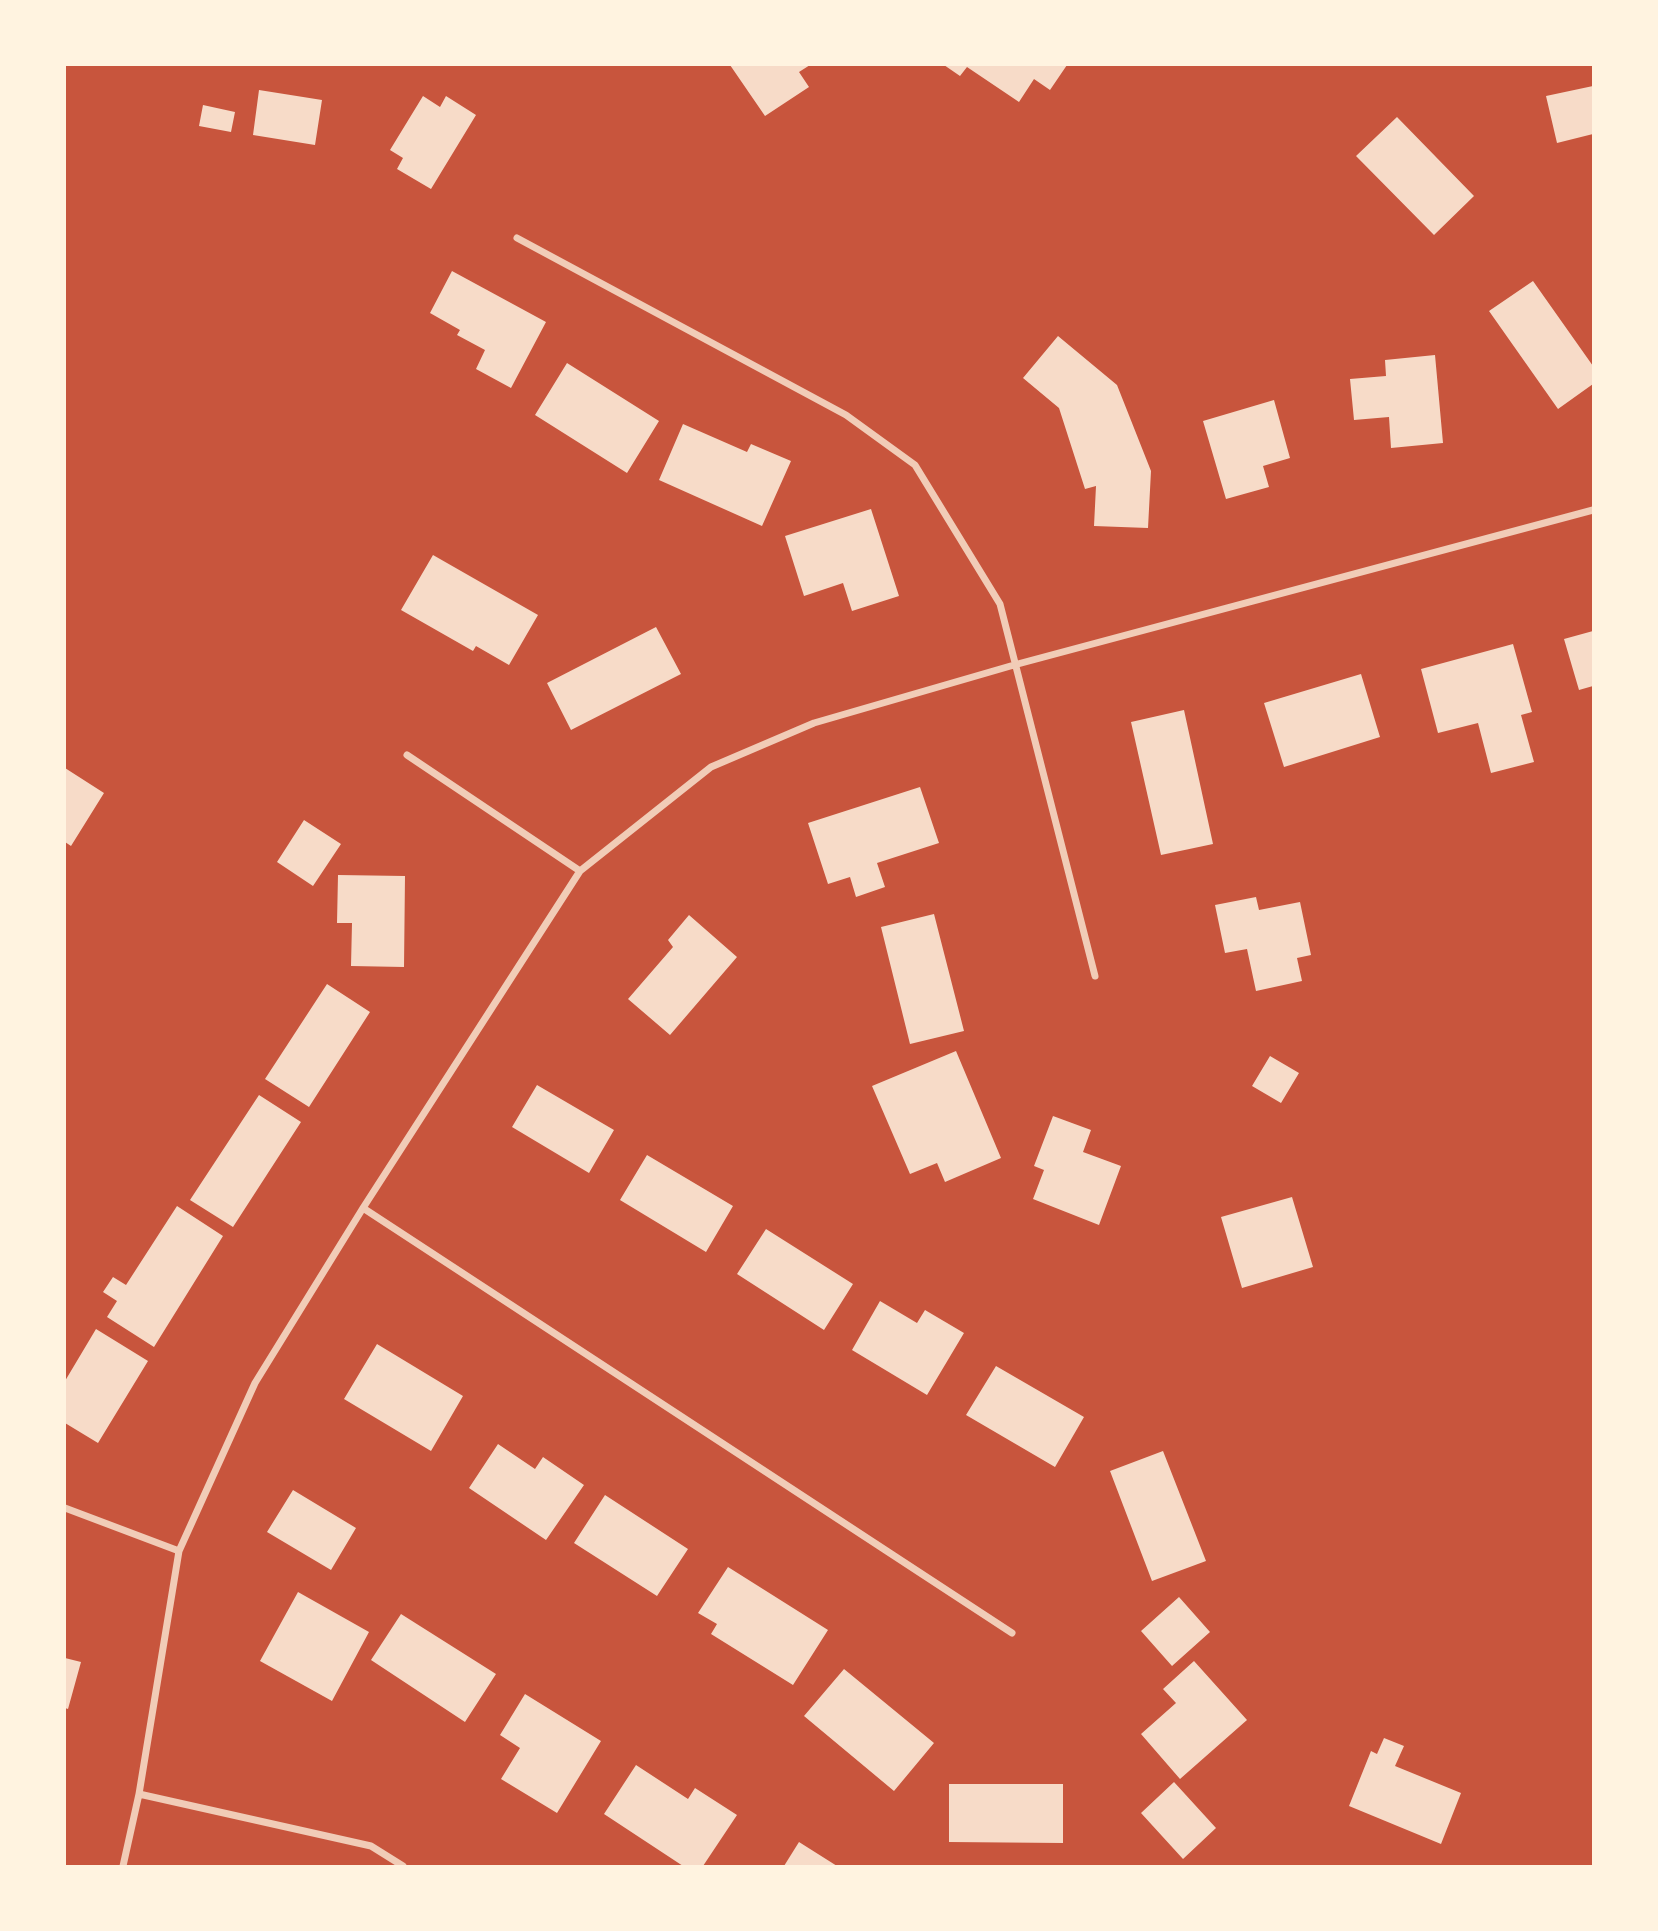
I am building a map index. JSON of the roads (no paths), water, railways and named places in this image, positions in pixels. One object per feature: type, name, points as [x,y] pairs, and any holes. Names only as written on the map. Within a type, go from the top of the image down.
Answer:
[{"type":"street","points":[[517,238],[846,415],[915,465],[1000,604],[1095,976]]},
{"type":"street","points":[[123,1866],[139,1794],[179,1551],[256,1383],[363,1208],[580,872],[710,767],[814,723],[1014,665],[1593,510]]},
{"type":"street","points":[[407,755],[580,872]]},
{"type":"street","points":[[363,1208],[1012,1633]]},
{"type":"street","points":[[65,1508],[179,1551]]},
{"type":"street","points":[[139,1794],[371,1846],[402,1866]]}]
